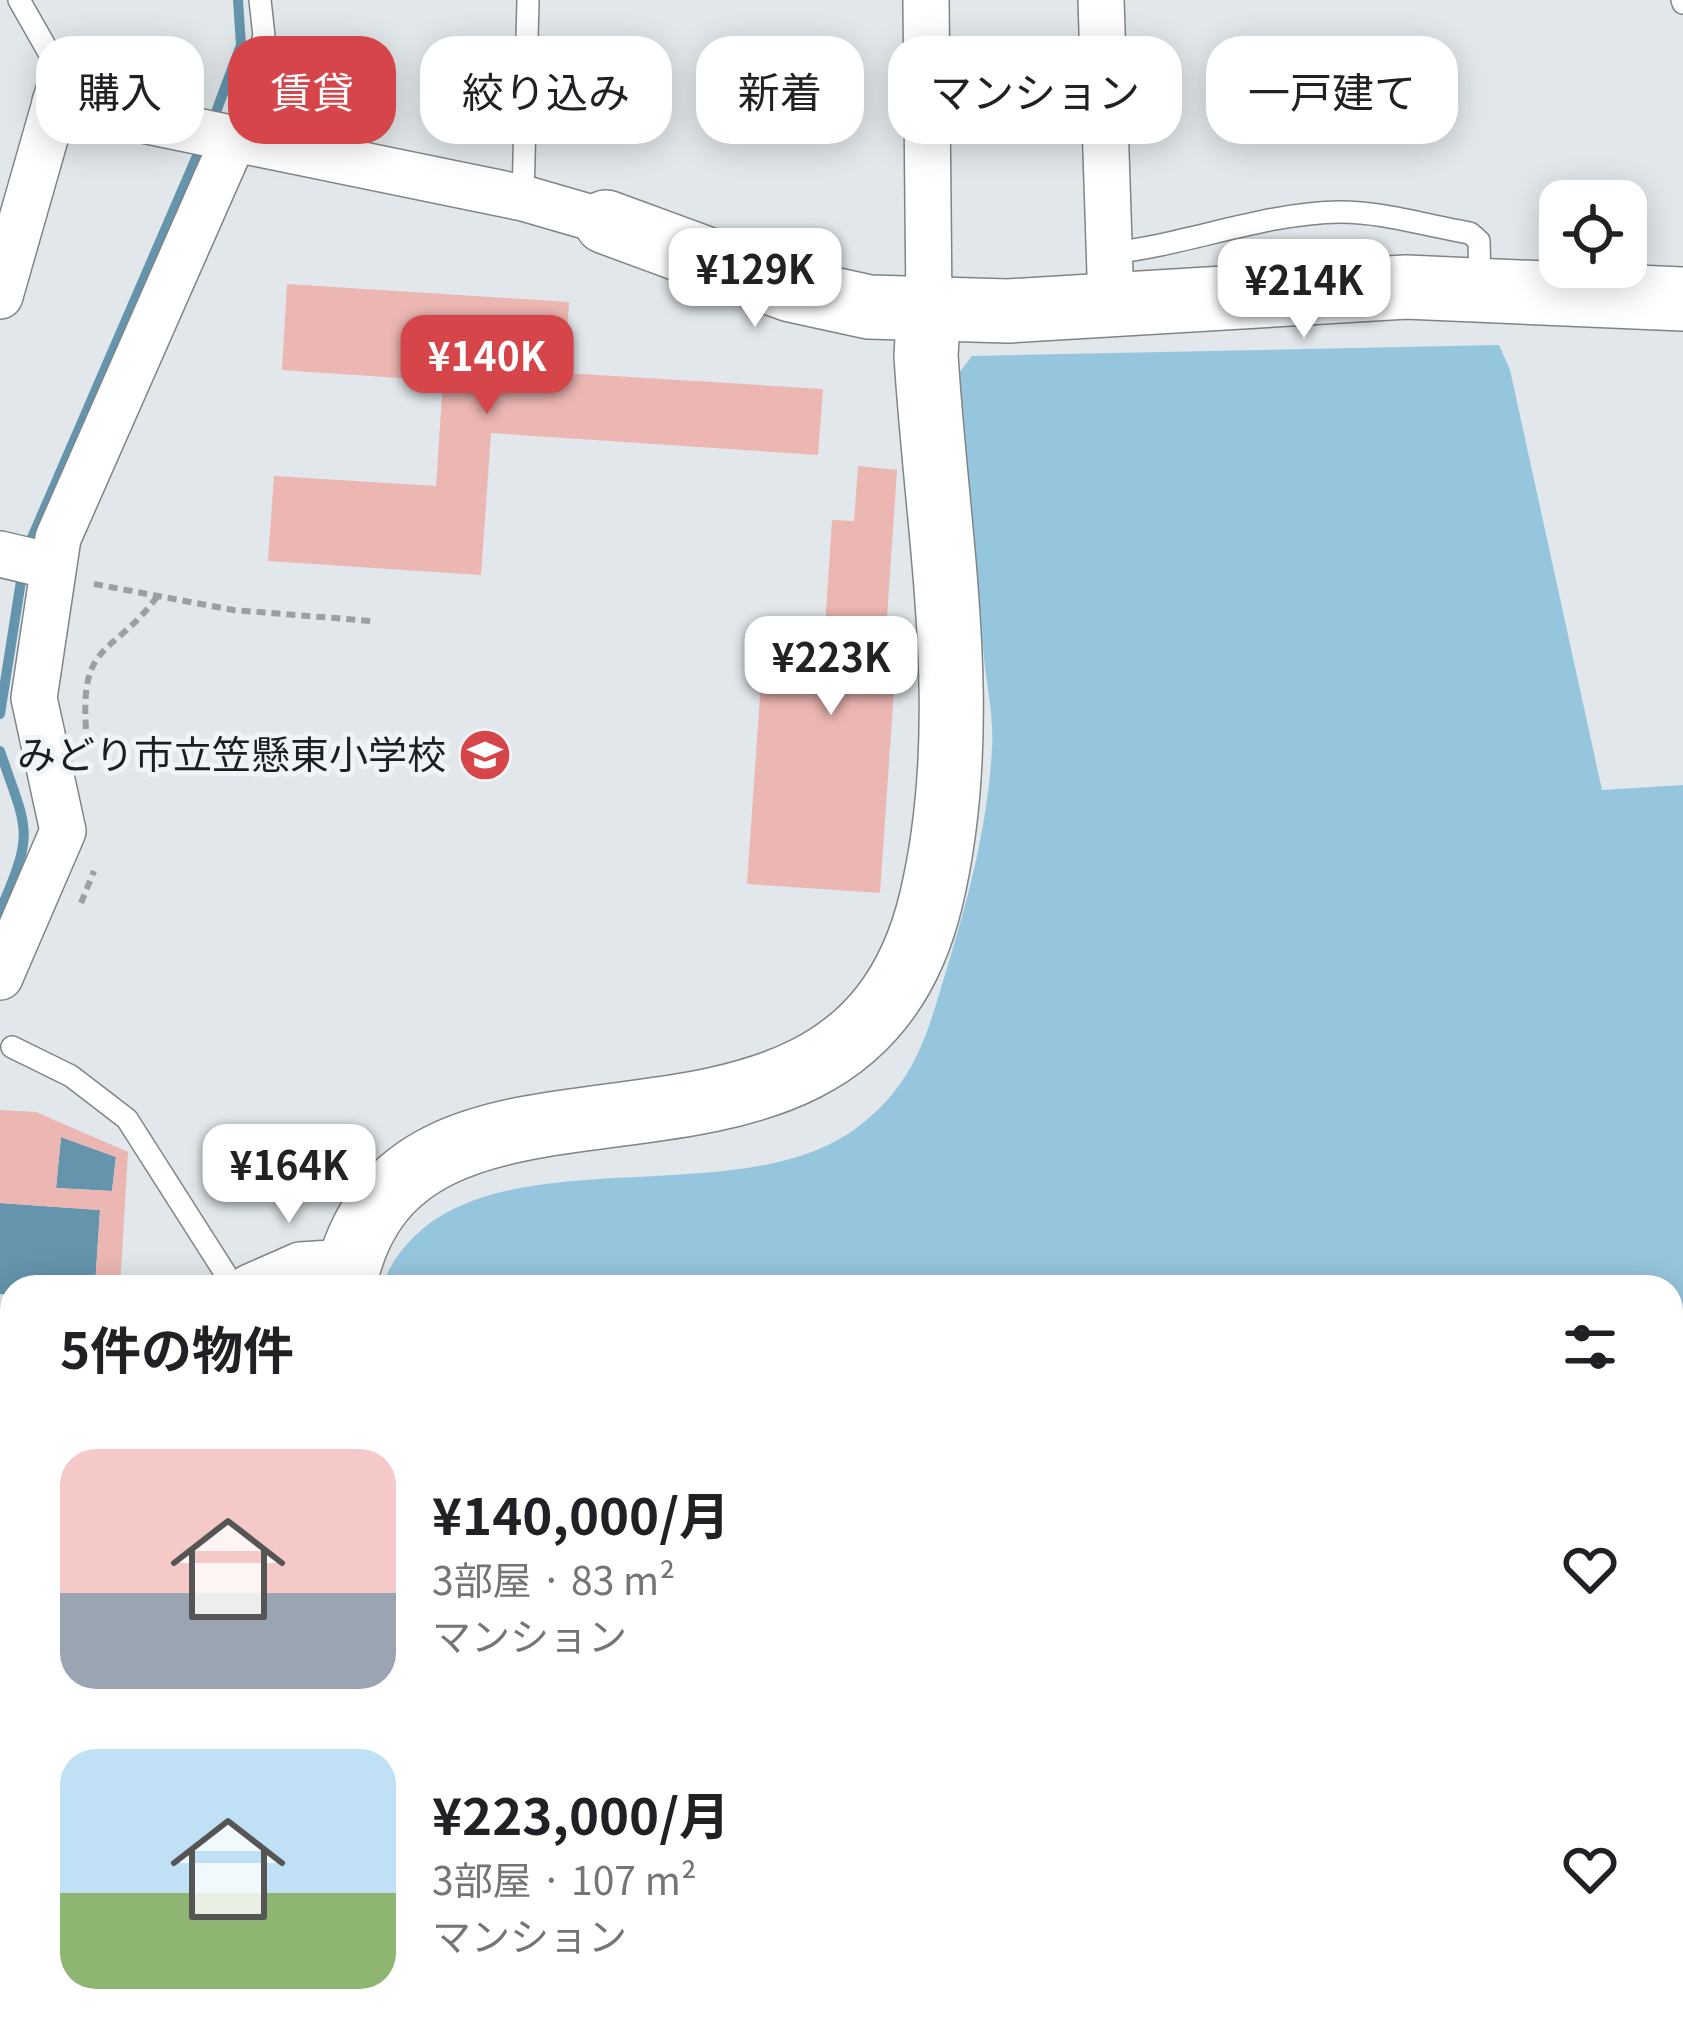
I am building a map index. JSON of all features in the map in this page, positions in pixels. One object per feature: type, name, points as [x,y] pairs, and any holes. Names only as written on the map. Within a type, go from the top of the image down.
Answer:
[{"type":"street","points":[[277,1275],[300,1265],[346,1274],[389,1195],[445,1152],[516,1126],[675,1108],[782,1082],[854,1039],[891,994],[930,902],[947,776],[951,678],[926,355],[926,0]]},
{"type":"street","points":[[1101,0],[1111,279]]},
{"type":"street","points":[[0,296],[44,144]]},
{"type":"street","points":[[0,977],[63,831],[34,698],[51,566],[232,144]]},
{"type":"street","points":[[248,144],[524,198],[606,222],[791,290],[869,307],[1008,311],[1111,279],[1683,298]]},
{"type":"street","points":[[0,554],[51,566]]},
{"type":"lane","points":[[19,0],[39,36]]},
{"type":"lane","points":[[260,0],[264,36]]},
{"type":"lane","points":[[524,198],[528,0]]},
{"type":"lane","points":[[11,1047],[71,1076],[127,1119],[225,1275]]},
{"type":"path","points":[[112,588],[233,610],[370,621]]},
{"type":"shaded area","points":[[1499,345],[1510,370],[1602,790],[1683,785],[1683,1275],[389,1275],[416,1235],[467,1203],[529,1186],[740,1169],[805,1155],[859,1126],[906,1075],[932,1016],[962,917],[990,777],[991,715],[951,396],[955,378],[972,356]]},
{"type":"shaded area","points":[[61,1137],[116,1157],[112,1191],[56,1188]]},
{"type":"shaded area","points":[[0,1203],[100,1210],[96,1275],[0,1275]]},
{"type":"building","points":[[287,284],[569,302],[565,373],[823,389],[818,455],[491,433],[481,575],[268,561],[274,476],[436,486],[443,381],[282,370]]},
{"type":"building","points":[[858,466],[897,470],[886,632],[898,632],[880,893],[747,884],[765,624],[825,627],[832,520],[854,521]]},
{"type":"building","points":[[0,1110],[36,1112],[128,1152],[121,1275],[96,1275],[100,1210],[0,1203]],"holes":[[[61,1137],[116,1157],[112,1191],[56,1188]]]},
{"type":"waterway","points":[[213,120],[241,45],[238,0]]},
{"type":"waterway","points":[[31,540],[200,149]]},
{"type":"waterway","points":[[0,714],[21,581]]},
{"type":"waterway","points":[[0,751],[24,830],[19,863],[0,911]]},
{"type":"place","name":"みどり市立笠懸東小学校","points":[[485,755]]}]
